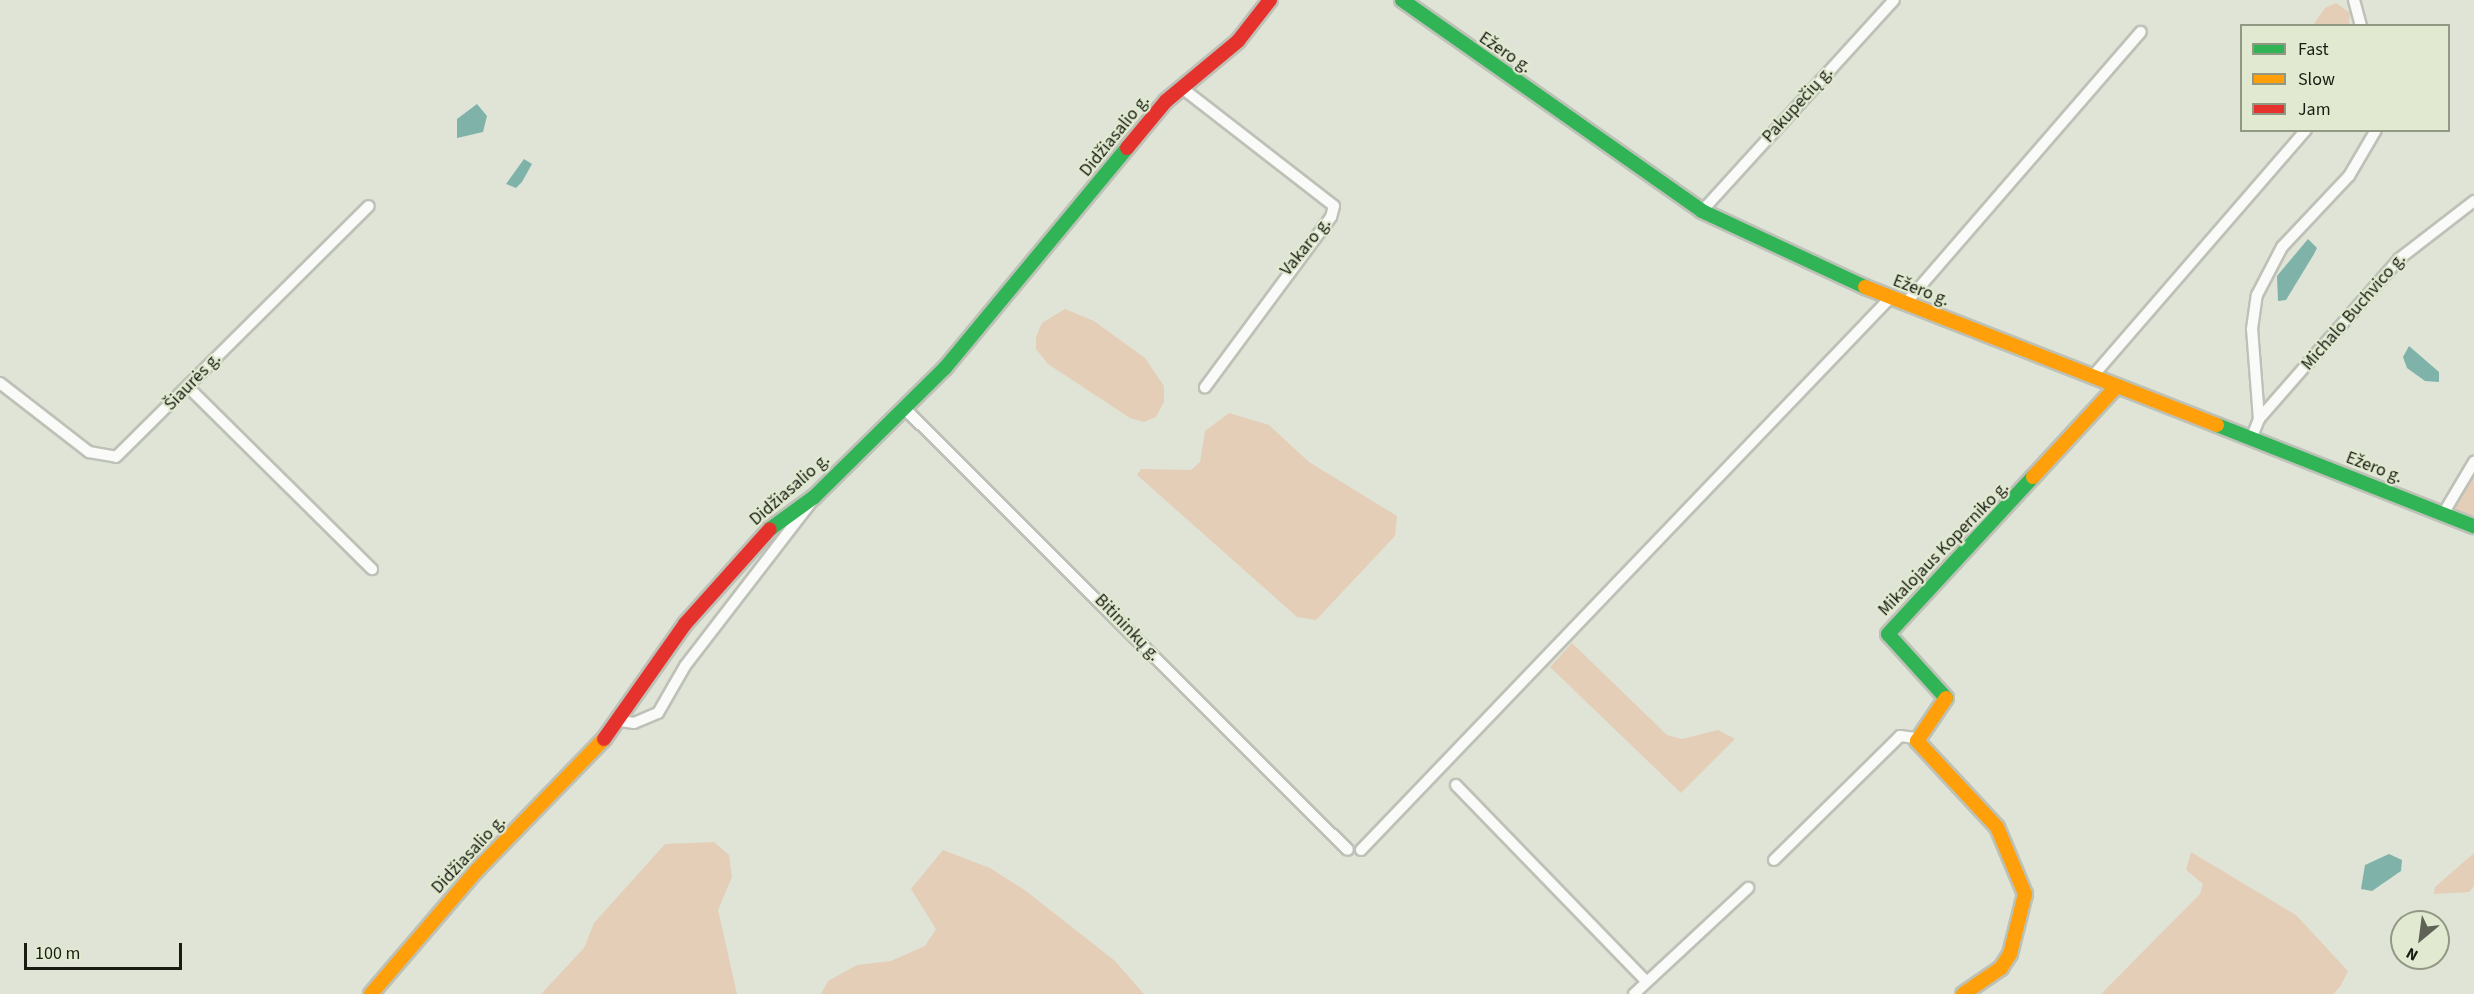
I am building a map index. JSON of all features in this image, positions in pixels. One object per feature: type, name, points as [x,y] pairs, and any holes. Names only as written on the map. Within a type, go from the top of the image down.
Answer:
[{"type":"street","name":"Didžiasalio g.","points":[[371,994],[476,871],[621,721],[668,647],[741,558],[782,519],[814,497],[945,368],[1182,88],[1238,41],[1270,0]]},
{"type":"street","name":"Ežero g.","points":[[1402,0],[1702,211],[1826,274],[2474,526]]},
{"type":"street","name":"Pakupečių g.","points":[[1702,211],[1894,0]]},
{"type":"street","points":[[2354,0],[2360,24]]},
{"type":"street","points":[[1905,304],[2141,32]]},
{"type":"street","name":"Vakaro g.","points":[[1182,88],[1334,206],[1331,217],[1205,387]]},
{"type":"street","points":[[2092,377],[2304,132]]},
{"type":"street","points":[[2259,419],[2252,329],[2257,295],[2282,247],[2349,176],[2375,132]]},
{"type":"street","name":"Michalo Buchvico g.","points":[[2251,440],[2259,419],[2399,259],[2474,201]]},
{"type":"street","name":"Šiaurės g.","points":[[0,383],[89,452],[108,459],[129,447],[369,206]]},
{"type":"street","points":[[1360,850],[1890,298]]},
{"type":"street","points":[[188,387],[372,569]]},
{"type":"street","name":"Mikalojaus Koperniko g.","points":[[1916,738],[1948,700],[1888,634],[2116,387]]},
{"type":"street","name":"Bitininkų g.","points":[[904,408],[1348,850]]},
{"type":"street","points":[[2443,514],[2474,462]]},
{"type":"street","points":[[621,721],[634,723],[658,713],[685,666],[814,497]]},
{"type":"street","points":[[1774,861],[1900,736],[1916,738],[2000,831],[2025,894],[2010,954],[2001,968],[1964,994]]},
{"type":"street","points":[[1456,785],[1646,981]]},
{"type":"street","points":[[1634,994],[1748,888]]},
{"type":"shaded area","points":[[2336,3],[2350,13],[2349,24],[2314,24],[2325,8]]},
{"type":"shaded area","points":[[1065,309],[1094,321],[1145,358],[1164,386],[1164,402],[1156,417],[1144,422],[1130,418],[1048,364],[1036,349],[1036,337],[1042,323]]},
{"type":"shaded area","points":[[1229,413],[1269,425],[1309,462],[1397,516],[1395,536],[1316,620],[1297,617],[1137,475],[1141,469],[1191,470],[1200,462],[1205,431]]},
{"type":"shaded area","points":[[2474,474],[2474,521],[2452,512]]},
{"type":"shaded area","points":[[1572,643],[1667,735],[1682,739],[1718,730],[1735,739],[1681,793],[1550,667]]},
{"type":"shaded area","points":[[714,842],[729,855],[732,877],[718,910],[737,994],[541,994],[584,948],[594,923],[665,844]]},
{"type":"shaded area","points":[[943,850],[990,868],[1026,891],[1115,961],[1144,994],[821,994],[828,981],[857,965],[891,961],[925,946],[936,929],[911,889]]},
{"type":"shaded area","points":[[2191,852],[2296,915],[2348,971],[2340,987],[2333,994],[2101,994],[2200,894],[2203,884],[2186,870]]},
{"type":"shaded area","points":[[2474,853],[2474,886],[2469,892],[2434,894],[2435,887]]},
{"type":"water","points":[[477,104],[487,116],[483,132],[457,138],[457,119]]},
{"type":"water","points":[[524,159],[532,164],[522,182],[516,188],[506,184]]},
{"type":"water","points":[[2308,239],[2317,248],[2286,300],[2278,301],[2277,276]]},
{"type":"water","points":[[2409,346],[2439,372],[2439,382],[2425,381],[2407,368],[2403,357]]},
{"type":"water","points":[[2389,854],[2402,860],[2401,871],[2372,891],[2361,889],[2365,865]]},
{"type":"traffic: fast","points":[[1402,0],[1702,211],[1865,287]]},
{"type":"traffic: fast","points":[[770,529],[814,497],[945,368],[1127,148]]},
{"type":"traffic: fast","points":[[2217,425],[2474,526]]},
{"type":"traffic: fast","points":[[1946,698],[1888,634],[2033,477]]},
{"type":"traffic: slow","points":[[1865,287],[2217,425]]},
{"type":"traffic: slow","points":[[2033,477],[2116,387]]},
{"type":"traffic: slow","points":[[1946,698],[1917,741],[1997,827],[2025,894],[2010,954],[2001,968],[1963,994]]},
{"type":"traffic: slow","points":[[371,994],[476,871],[604,739]]},
{"type":"traffic: jam","points":[[1127,148],[1166,101],[1238,41],[1270,0]]},
{"type":"traffic: jam","points":[[604,739],[685,624],[770,529]]}]
